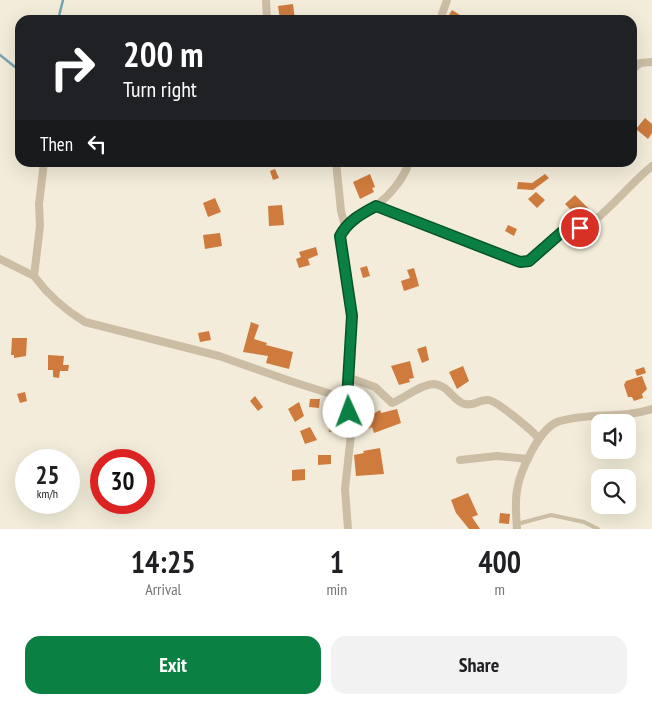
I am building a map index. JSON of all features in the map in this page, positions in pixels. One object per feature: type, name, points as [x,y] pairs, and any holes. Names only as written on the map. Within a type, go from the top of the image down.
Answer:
[{"type":"street","points":[[266,0],[267,15]]},
{"type":"street","points":[[442,15],[446,0]]},
{"type":"street","points":[[637,66],[640,63],[652,62]]},
{"type":"street","points":[[376,206],[520,262],[529,261],[562,232],[580,228],[596,219],[633,181],[652,166]]},
{"type":"street","points":[[34,276],[40,226],[44,167]]},
{"type":"street","points":[[337,167],[341,211],[345,226]]},
{"type":"street","points":[[348,529],[345,489],[352,426],[347,399],[350,378],[352,316],[340,236],[345,226],[376,206],[396,185],[407,167]]},
{"type":"street","points":[[0,259],[34,276],[45,291],[58,303],[85,322],[219,356],[347,399]]},
{"type":"street","points":[[350,378],[375,388],[392,403],[433,384],[444,387],[463,404],[488,400],[499,404],[514,418],[529,426],[539,439]]},
{"type":"street","points":[[517,527],[517,490],[528,459],[539,439],[549,427],[558,421],[619,416],[652,409]]},
{"type":"street","points":[[460,460],[497,456],[528,459]]},
{"type":"lane","points":[[517,527],[551,515],[584,522],[598,529]]},
{"type":"building","points":[[293,4],[294,15],[279,15],[278,6]]},
{"type":"building","points":[[452,10],[460,15],[449,15]]},
{"type":"building","points":[[645,118],[652,124],[652,133],[648,139],[637,128]]},
{"type":"building","points":[[275,169],[279,178],[273,180],[270,171]]},
{"type":"building","points":[[370,174],[375,187],[372,188],[374,192],[360,199],[353,182]]},
{"type":"building","points":[[545,174],[549,178],[533,190],[517,189],[518,182],[532,183]]},
{"type":"building","points":[[536,192],[545,200],[537,208],[528,199]]},
{"type":"building","points":[[575,195],[589,209],[576,221],[564,224],[562,218],[575,214],[565,204]]},
{"type":"building","points":[[215,198],[221,212],[208,217],[203,203]]},
{"type":"building","points":[[282,205],[284,225],[269,226],[268,206]]},
{"type":"building","points":[[508,225],[517,229],[514,236],[505,231]]},
{"type":"building","points":[[220,233],[222,246],[205,249],[203,235]]},
{"type":"building","points":[[316,247],[318,255],[308,259],[310,265],[299,268],[296,259],[301,257],[299,252]]},
{"type":"building","points":[[367,266],[370,276],[363,278],[360,268]]},
{"type":"building","points":[[414,268],[419,286],[404,291],[401,281],[410,278],[407,270]]},
{"type":"building","points":[[251,322],[259,325],[254,339],[267,343],[266,345],[293,352],[289,369],[266,363],[268,356],[243,352]]},
{"type":"building","points":[[209,331],[211,340],[200,342],[198,333]]},
{"type":"building","points":[[12,338],[27,338],[26,356],[14,358],[14,355],[11,355]]},
{"type":"building","points":[[426,346],[429,360],[422,363],[417,349]]},
{"type":"building","points":[[48,355],[64,356],[63,365],[69,365],[68,371],[60,371],[59,378],[53,377],[53,370],[48,370]]},
{"type":"building","points":[[410,361],[414,378],[409,379],[410,382],[399,385],[391,366]]},
{"type":"building","points":[[463,366],[469,381],[457,389],[449,372]]},
{"type":"building","points":[[644,367],[646,373],[637,376],[635,370]]},
{"type":"building","points":[[642,376],[647,389],[642,394],[643,398],[634,401],[632,397],[628,397],[624,385],[626,381]]},
{"type":"building","points":[[25,392],[27,401],[20,403],[17,394]]},
{"type":"building","points":[[255,396],[263,407],[258,411],[250,401]]},
{"type":"building","points":[[310,399],[320,399],[319,408],[309,407]]},
{"type":"building","points":[[299,402],[304,416],[295,422],[288,409]]},
{"type":"building","points":[[397,409],[401,423],[374,433],[372,427],[368,429],[364,419],[380,410],[381,413]]},
{"type":"building","points":[[337,415],[339,431],[329,432],[328,416]]},
{"type":"building","points":[[310,427],[317,440],[305,444],[300,431]]},
{"type":"building","points":[[380,448],[384,474],[356,476],[354,455],[364,453],[363,451]]},
{"type":"building","points":[[318,455],[331,455],[331,464],[318,465]]},
{"type":"building","points":[[305,469],[305,480],[292,481],[292,470]]},
{"type":"building","points":[[468,493],[478,515],[472,517],[480,529],[469,529],[456,513],[451,500]]},
{"type":"building","points":[[500,513],[510,514],[509,524],[499,523]]},
{"type":"waterway","points":[[59,15],[63,0]]},
{"type":"waterway","points":[[0,55],[15,67]]},
{"type":"route","points":[[349,412],[347,399],[350,378],[352,316],[340,236],[345,226],[355,218],[376,206],[465,239],[520,262],[529,261],[562,232],[580,228]]}]
